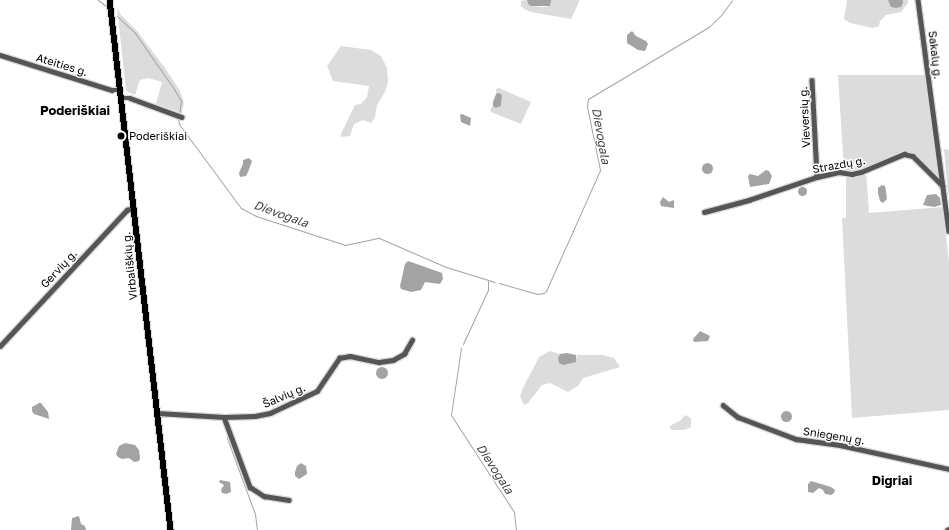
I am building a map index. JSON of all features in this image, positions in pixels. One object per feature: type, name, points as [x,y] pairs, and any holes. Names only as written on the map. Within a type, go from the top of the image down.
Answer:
[{"type":"main road","name":"Virbališkių g.","points":[[110,0],[171,530]]},
{"type":"street","name":"Sakalų g.","points":[[918,0],[949,231]]},
{"type":"street","name":"Ateities g.","points":[[0,55],[112,90],[120,90]]},
{"type":"street","name":"Vieversių g.","points":[[812,80],[818,177]]},
{"type":"street","points":[[121,98],[130,98],[182,117]]},
{"type":"street","name":"Strazdų g.","points":[[704,212],[749,200],[818,177],[839,172],[852,174],[861,172],[899,156],[908,154],[919,162],[943,186]]},
{"type":"street","name":"Gervių g.","points":[[0,346],[127,210],[134,208]]},
{"type":"street","name":"Šalvių g.","points":[[157,413],[224,417],[255,416],[270,413],[317,391],[339,358],[350,356],[380,362],[393,360],[404,354],[412,340]]},
{"type":"street","name":"Sniegenų g.","points":[[723,405],[738,417],[796,439],[840,445],[949,468]]},
{"type":"street","points":[[224,417],[250,487],[264,496],[289,500]]},
{"type":"shaded area","points":[[527,0],[528,4],[531,6],[544,7],[550,6],[551,0],[580,0],[571,19],[531,12],[524,9],[521,6],[521,1]]},
{"type":"shaded area","points":[[527,0],[551,0],[551,2],[550,6],[531,6],[528,4]]},
{"type":"shaded area","points":[[847,0],[908,0],[908,3],[901,12],[886,15],[880,21],[879,26],[873,28],[850,23],[844,19]]},
{"type":"shaded area","points":[[888,0],[903,0],[903,3],[901,7],[891,7]]},
{"type":"shaded area","points":[[117,7],[121,15],[137,31],[165,68],[180,91],[184,102],[182,113],[156,104],[162,82],[148,78],[140,80],[135,95],[126,91]]},
{"type":"shaded area","points":[[632,31],[636,36],[646,41],[648,44],[645,51],[638,50],[627,43],[627,35]]},
{"type":"shaded area","points":[[341,46],[371,50],[381,56],[387,68],[388,82],[385,92],[377,105],[375,117],[371,123],[363,120],[354,124],[350,136],[341,137],[341,134],[355,105],[361,104],[367,97],[369,86],[333,81],[327,66]]},
{"type":"shaded area","points":[[838,75],[927,75],[941,182],[910,153],[865,169],[849,172],[844,171]]},
{"type":"shaded area","points":[[499,88],[531,102],[521,124],[491,112],[490,110],[493,105],[496,108],[501,106],[502,95],[496,94],[496,89]]},
{"type":"shaded area","points":[[499,93],[502,95],[501,106],[496,108],[493,106],[493,102],[496,94]]},
{"type":"shaded area","points":[[462,114],[471,118],[470,126],[461,122],[460,115]]},
{"type":"shaded area","points":[[944,149],[949,150],[949,195],[948,194]]},
{"type":"shaded area","points":[[249,158],[252,161],[248,172],[246,176],[240,177],[239,173],[243,160]]},
{"type":"shaded area","points":[[707,162],[711,164],[713,168],[711,172],[707,174],[703,172],[701,168],[703,164]]},
{"type":"shaded area","points":[[766,170],[769,171],[772,176],[769,184],[750,187],[748,176],[750,174],[758,176]]},
{"type":"shaded area","points":[[866,172],[869,213],[943,207],[949,263],[949,410],[852,418],[842,218],[846,218],[846,174],[854,175]]},
{"type":"shaded area","points":[[882,185],[885,186],[887,199],[883,203],[880,201],[878,193],[878,188]]},
{"type":"shaded area","points":[[802,186],[807,191],[802,196],[797,191]]},
{"type":"shaded area","points":[[936,194],[940,198],[941,205],[934,207],[923,205],[927,195]]},
{"type":"shaded area","points":[[663,197],[669,202],[674,200],[674,208],[661,206],[660,202]]},
{"type":"shaded area","points":[[408,261],[442,273],[443,279],[440,284],[425,282],[421,290],[411,292],[401,289],[400,286],[405,264]]},
{"type":"shaded area","points":[[700,331],[710,336],[708,341],[694,342],[693,339]]},
{"type":"shaded area","points":[[550,351],[560,354],[558,358],[577,358],[576,355],[603,355],[614,358],[620,367],[583,378],[578,386],[568,392],[550,383],[542,385],[528,403],[524,405],[520,396],[523,388],[539,357]]},
{"type":"shaded area","points":[[567,353],[576,355],[576,362],[563,365],[559,363],[558,358],[560,354]]},
{"type":"shaded area","points":[[382,367],[386,369],[388,373],[386,377],[382,379],[378,377],[376,373],[378,369]]},
{"type":"shaded area","points":[[41,403],[48,412],[49,419],[34,414],[32,411],[32,407]]},
{"type":"shaded area","points":[[784,411],[788,411],[790,412],[790,420],[784,421],[781,418],[781,414]]},
{"type":"shaded area","points":[[685,415],[691,418],[691,427],[684,430],[671,430],[670,426],[681,420]]},
{"type":"shaded area","points":[[125,443],[135,445],[139,450],[139,461],[134,462],[129,458],[122,459],[118,457],[116,454],[119,446]]},
{"type":"shaded area","points":[[301,463],[306,466],[307,474],[299,479],[295,476],[295,472],[297,466]]},
{"type":"shaded area","points":[[220,480],[230,482],[231,492],[226,494],[222,493],[221,490],[224,485],[219,482]]},
{"type":"shaded area","points":[[811,481],[831,487],[835,490],[834,493],[831,495],[825,494],[823,490],[819,488],[813,493],[808,492],[808,484]]},
{"type":"shaded area","points":[[79,516],[81,524],[85,526],[86,530],[71,530],[72,518]]},
{"type":"waterway","name":"Dievogala","points":[[98,0],[106,6]]},
{"type":"waterway","name":"Dievogala","points":[[499,283],[537,294],[544,293],[546,291],[600,170],[587,106],[588,99],[709,27],[722,14],[732,0]]},
{"type":"waterway","name":"Dievogala","points":[[117,16],[135,33],[174,89],[181,101],[179,113]]},
{"type":"waterway","name":"Dievogala","points":[[178,118],[179,124],[241,208],[256,216],[345,245],[379,238],[446,267],[495,282]]},
{"type":"waterway","name":"Dievogala","points":[[463,344],[488,290],[488,281]]},
{"type":"waterway","name":"Dievogala","points":[[461,348],[451,415],[514,512],[516,530]]},
{"type":"waterway","points":[[227,438],[255,514],[257,530]]},
{"type":"place","name":"Poderiškiai","points":[[121,136]]},
{"type":"district","name":"Poderiškiai","points":[[75,110]]},
{"type":"district","name":"Digriai","points":[[892,480]]}]
